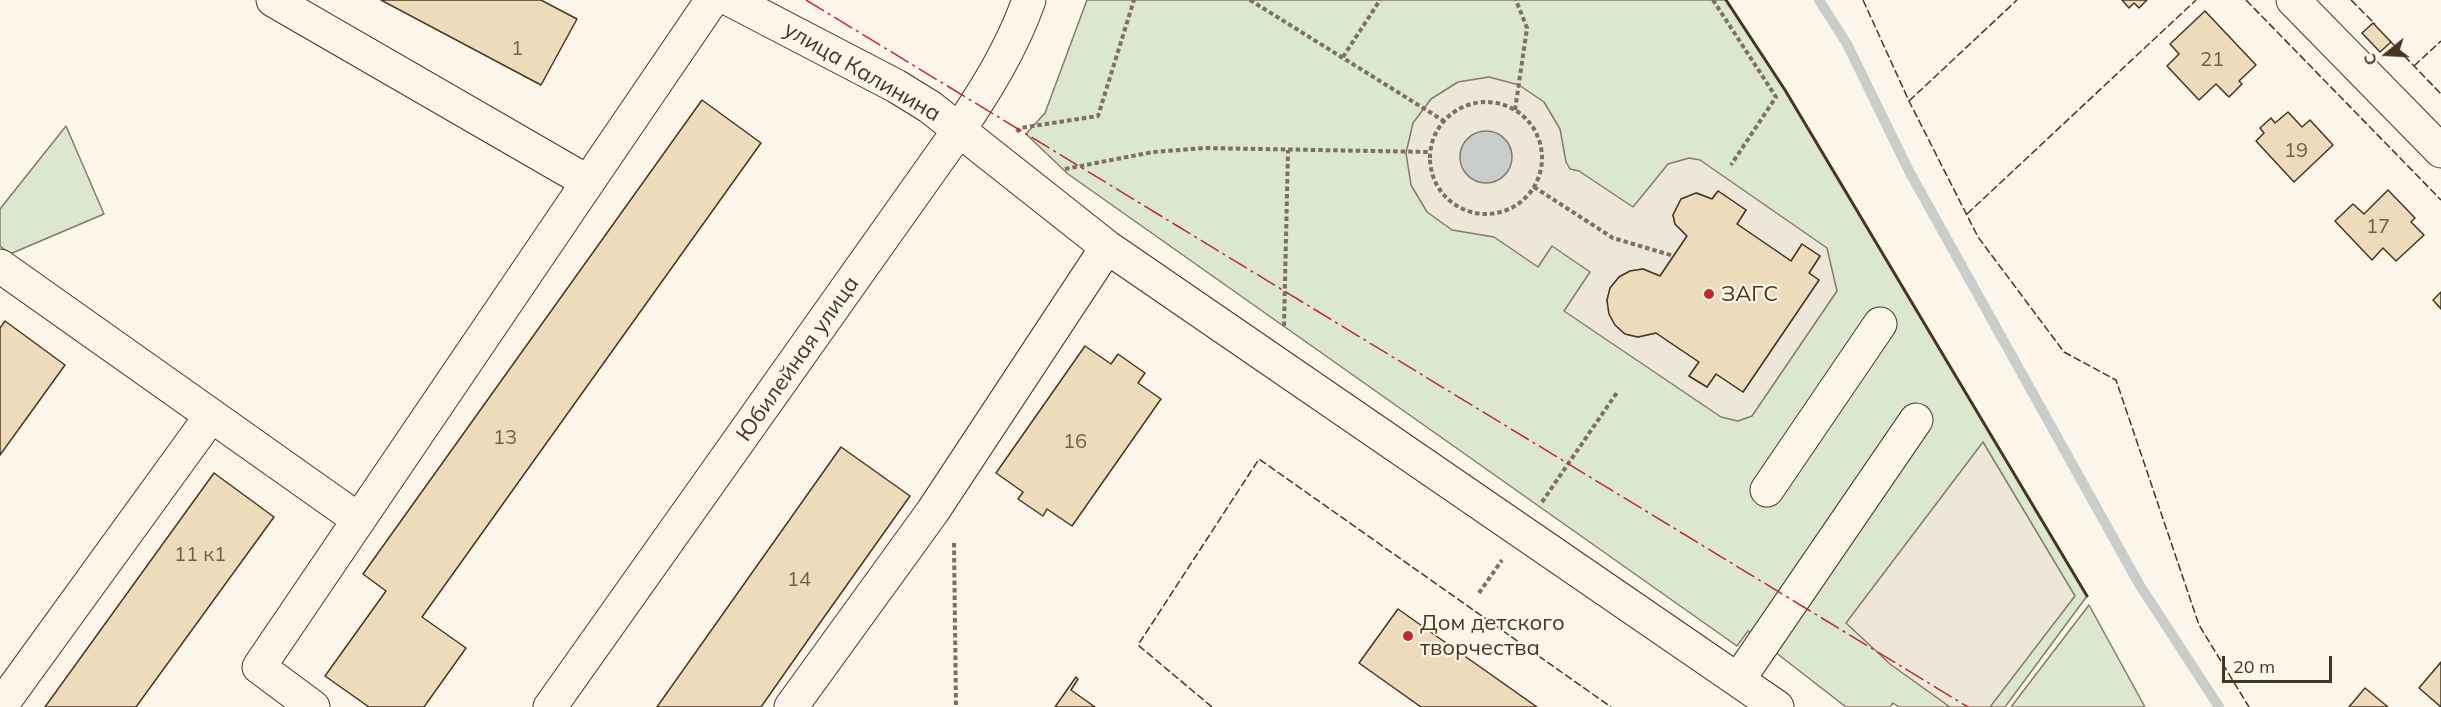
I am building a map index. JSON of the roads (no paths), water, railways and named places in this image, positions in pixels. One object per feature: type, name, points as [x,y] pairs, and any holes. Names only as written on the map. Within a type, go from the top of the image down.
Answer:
[{"type":"street","points":[[273,0],[588,182]]},
{"type":"street","points":[[313,707],[259,667],[712,0]]},
{"type":"street","name":"улица Калинина","points":[[731,0],[896,86],[930,108],[1107,247],[1777,707]]},
{"type":"street","name":"Юбилейная улица","points":[[550,707],[959,130],[998,70],[1016,37],[1029,0]]},
{"type":"street","points":[[2293,0],[2441,151]]},
{"type":"street","points":[[791,707],[933,511],[1107,247]]},
{"type":"street","points":[[0,266],[359,520]]},
{"type":"street","points":[[1767,490],[1880,324]]},
{"type":"street","points":[[0,707],[211,416]]},
{"type":"street","points":[[1738,680],[1916,420]]},
{"type":"waterway","points":[[1819,0],[1847,44],[1909,171],[2139,584],[2219,707]]},
{"type":"place","name":"ЗАГС","points":[[1709,294]]},
{"type":"place","name":"Дом детского творчества","points":[[1408,636]]}]
